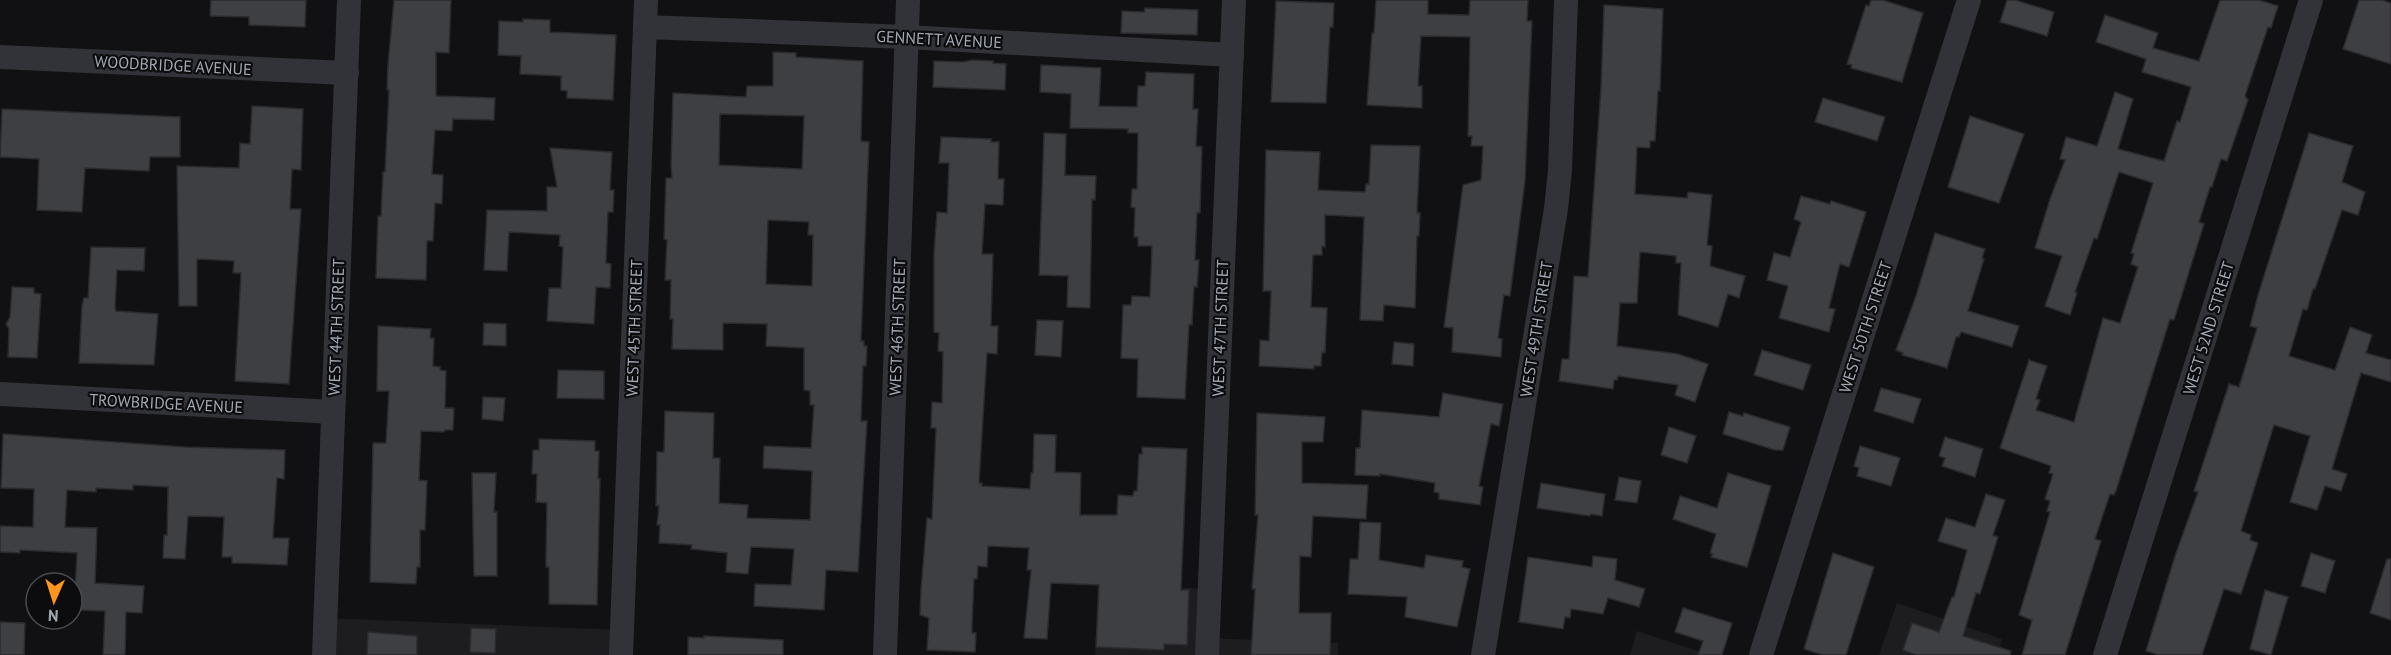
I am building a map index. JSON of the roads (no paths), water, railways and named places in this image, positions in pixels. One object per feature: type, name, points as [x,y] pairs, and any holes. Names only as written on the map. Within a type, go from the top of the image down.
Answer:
[{"type":"street","name":"WEST 44TH STREET","points":[[324,655],[349,0]]},
{"type":"street","name":"WEST 45TH STREET","points":[[621,655],[646,0]]},
{"type":"street","name":"WEST 46TH STREET","points":[[885,655],[908,0]]},
{"type":"street","name":"WEST 47TH STREET","points":[[1207,655],[1234,0]]},
{"type":"street","name":"WEST 49TH STREET","points":[[1483,655],[1556,209],[1560,170],[1566,0]]},
{"type":"street","name":"WEST 50TH STREET","points":[[1761,655],[1969,0]]},
{"type":"street","name":"WEST 52ND STREET","points":[[2105,655],[2311,0]]},
{"type":"street","name":"GENNETT AVENUE","points":[[645,27],[907,37],[1232,55]]},
{"type":"street","name":"WOODBRIDGE AVENUE","points":[[0,57],[347,73]]},
{"type":"street","name":"TROWBRIDGE AVENUE","points":[[0,394],[333,412]]}]
